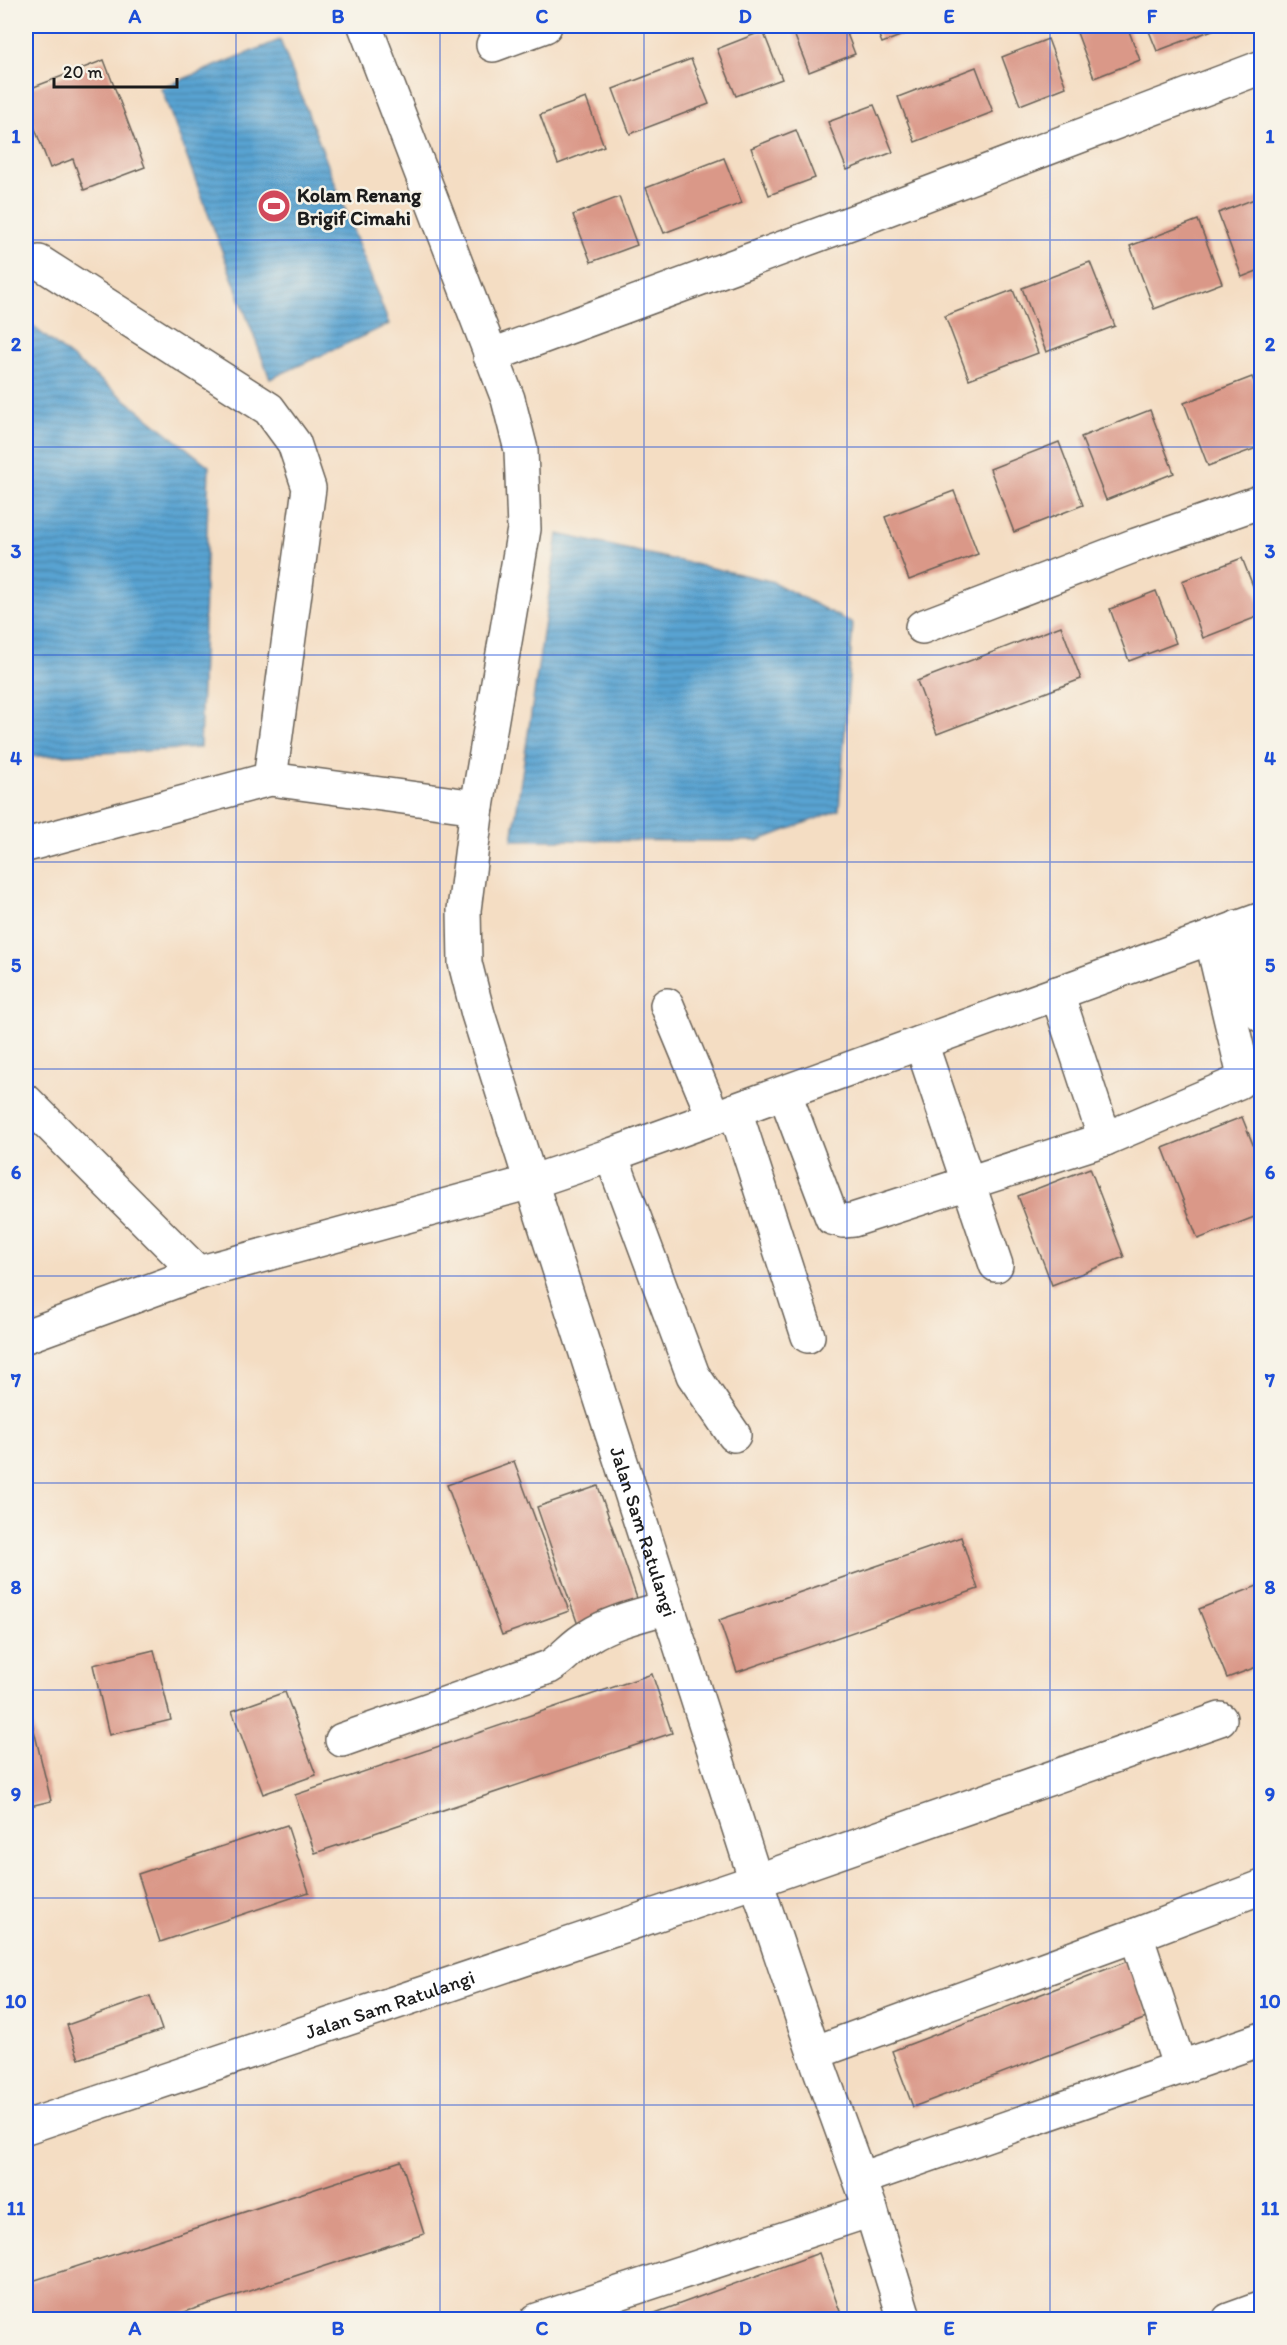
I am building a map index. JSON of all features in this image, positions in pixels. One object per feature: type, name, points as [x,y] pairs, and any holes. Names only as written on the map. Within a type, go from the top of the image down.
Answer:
[{"type":"street","name":"Jalan Sam Ratulangi","points":[[26,2127],[758,1889],[531,1182],[465,963],[464,910],[477,807],[524,529],[520,450],[508,399],[365,26]]},
{"type":"street","points":[[493,45],[545,26]]},
{"type":"street","points":[[490,356],[1262,67]]},
{"type":"street","points":[[39,262],[269,409],[294,443],[309,488],[270,779]]},
{"type":"street","points":[[922,627],[1262,501]]},
{"type":"street","points":[[26,845],[270,779],[477,807]]},
{"type":"street","points":[[26,1336],[198,1273],[531,1182],[785,1094],[1237,928]]},
{"type":"street","points":[[1237,928],[1262,1017]]},
{"type":"street","points":[[785,1094],[832,1218],[843,1221],[853,1220],[1105,1139],[1239,1082],[1244,1076],[1237,928]]},
{"type":"street","points":[[1057,993],[1105,1139]]},
{"type":"street","points":[[667,1005],[724,1114],[808,1336]]},
{"type":"street","points":[[921,1043],[996,1265]]},
{"type":"street","points":[[26,1101],[198,1273]]},
{"type":"street","points":[[611,1155],[693,1375],[734,1435]]},
{"type":"street","points":[[342,1740],[549,1667],[562,1660],[571,1647],[592,1634],[668,1607]]},
{"type":"street","points":[[905,2319],[871,2210],[758,1889],[1220,1719]]},
{"type":"street","points":[[814,2053],[1262,1887]]},
{"type":"street","points":[[1136,1935],[1180,2068]]},
{"type":"street","points":[[860,2179],[1262,2039]]},
{"type":"street","points":[[537,2319],[871,2210]]},
{"type":"street","points":[[1229,2319],[1262,2308]]},
{"type":"water","name":"Kolam Renang Brigif Cimahi","points":[[280,40],[389,324],[270,379],[161,88]]},
{"type":"water","points":[[26,321],[209,466],[200,748],[26,757]]},
{"type":"water","points":[[558,534],[771,581],[853,624],[839,810],[758,841],[512,840]]},
{"type":"building","points":[[791,26],[844,26],[855,54],[809,72]]},
{"type":"building","points":[[875,26],[926,26],[882,43]]},
{"type":"building","points":[[1088,26],[1127,26],[1140,60],[1094,78],[1076,30]]},
{"type":"building","points":[[1147,26],[1223,26],[1157,51]]},
{"type":"building","points":[[763,31],[782,79],[736,96],[717,49]]},
{"type":"building","points":[[1048,39],[1066,87],[1020,105],[1002,57]]},
{"type":"building","points":[[691,59],[709,104],[630,134],[613,89]]},
{"type":"building","points":[[104,60],[145,167],[84,190],[73,159],[50,168],[26,105],[26,90]]},
{"type":"building","points":[[976,67],[993,112],[915,142],[898,97]]},
{"type":"building","points":[[586,98],[604,146],[558,164],[540,115]]},
{"type":"building","points":[[874,105],[893,152],[847,170],[828,122]]},
{"type":"building","points":[[796,130],[815,178],[769,195],[751,148]]},
{"type":"building","points":[[724,158],[742,203],[664,233],[646,188]]},
{"type":"building","points":[[1262,196],[1262,269],[1242,277],[1218,213]]},
{"type":"building","points":[[619,197],[637,245],[591,262],[573,215]]},
{"type":"building","points":[[1198,220],[1222,283],[1154,309],[1130,246]]},
{"type":"building","points":[[1090,262],[1115,326],[1046,352],[1022,288]]},
{"type":"building","points":[[1013,290],[1038,353],[969,379],[945,316]]},
{"type":"building","points":[[1252,377],[1262,401],[1262,446],[1208,466],[1184,403]]},
{"type":"building","points":[[1150,410],[1174,473],[1106,500],[1081,437]]},
{"type":"building","points":[[1059,442],[1083,505],[1014,532],[990,469]]},
{"type":"building","points":[[954,491],[978,554],[909,580],[885,517]]},
{"type":"building","points":[[1242,558],[1262,609],[1262,615],[1203,638],[1182,581]]},
{"type":"building","points":[[1156,591],[1176,643],[1129,661],[1110,609]]},
{"type":"building","points":[[1061,626],[1081,679],[937,734],[917,681]]},
{"type":"building","points":[[1242,1117],[1262,1167],[1262,1214],[1198,1239],[1163,1148]]},
{"type":"building","points":[[1090,1168],[1124,1257],[1052,1285],[1018,1196]]},
{"type":"building","points":[[514,1461],[569,1611],[502,1635],[447,1485]]},
{"type":"building","points":[[598,1486],[639,1604],[578,1625],[537,1507]]},
{"type":"building","points":[[961,1537],[978,1589],[737,1672],[719,1620]]},
{"type":"building","points":[[1262,1584],[1262,1665],[1227,1678],[1199,1609]]},
{"type":"building","points":[[154,1650],[171,1720],[109,1735],[93,1665]]},
{"type":"building","points":[[652,1674],[672,1733],[315,1853],[295,1795]]},
{"type":"building","points":[[285,1692],[316,1775],[263,1794],[232,1711]]},
{"type":"building","points":[[26,1697],[51,1801],[26,1807]]},
{"type":"building","points":[[287,1825],[309,1892],[160,1942],[138,1874]]},
{"type":"building","points":[[1128,1961],[1149,2017],[913,2107],[892,2051]]},
{"type":"building","points":[[150,1996],[162,2030],[79,2059],[67,2025]]},
{"type":"building","points":[[401,2161],[424,2234],[160,2320],[26,2320],[26,2283]]},
{"type":"building","points":[[819,2253],[842,2317],[836,2320],[636,2320]]},
{"type":"place","name":"Kolam Renang Brigif Cimahi","points":[[274,206]]}]
